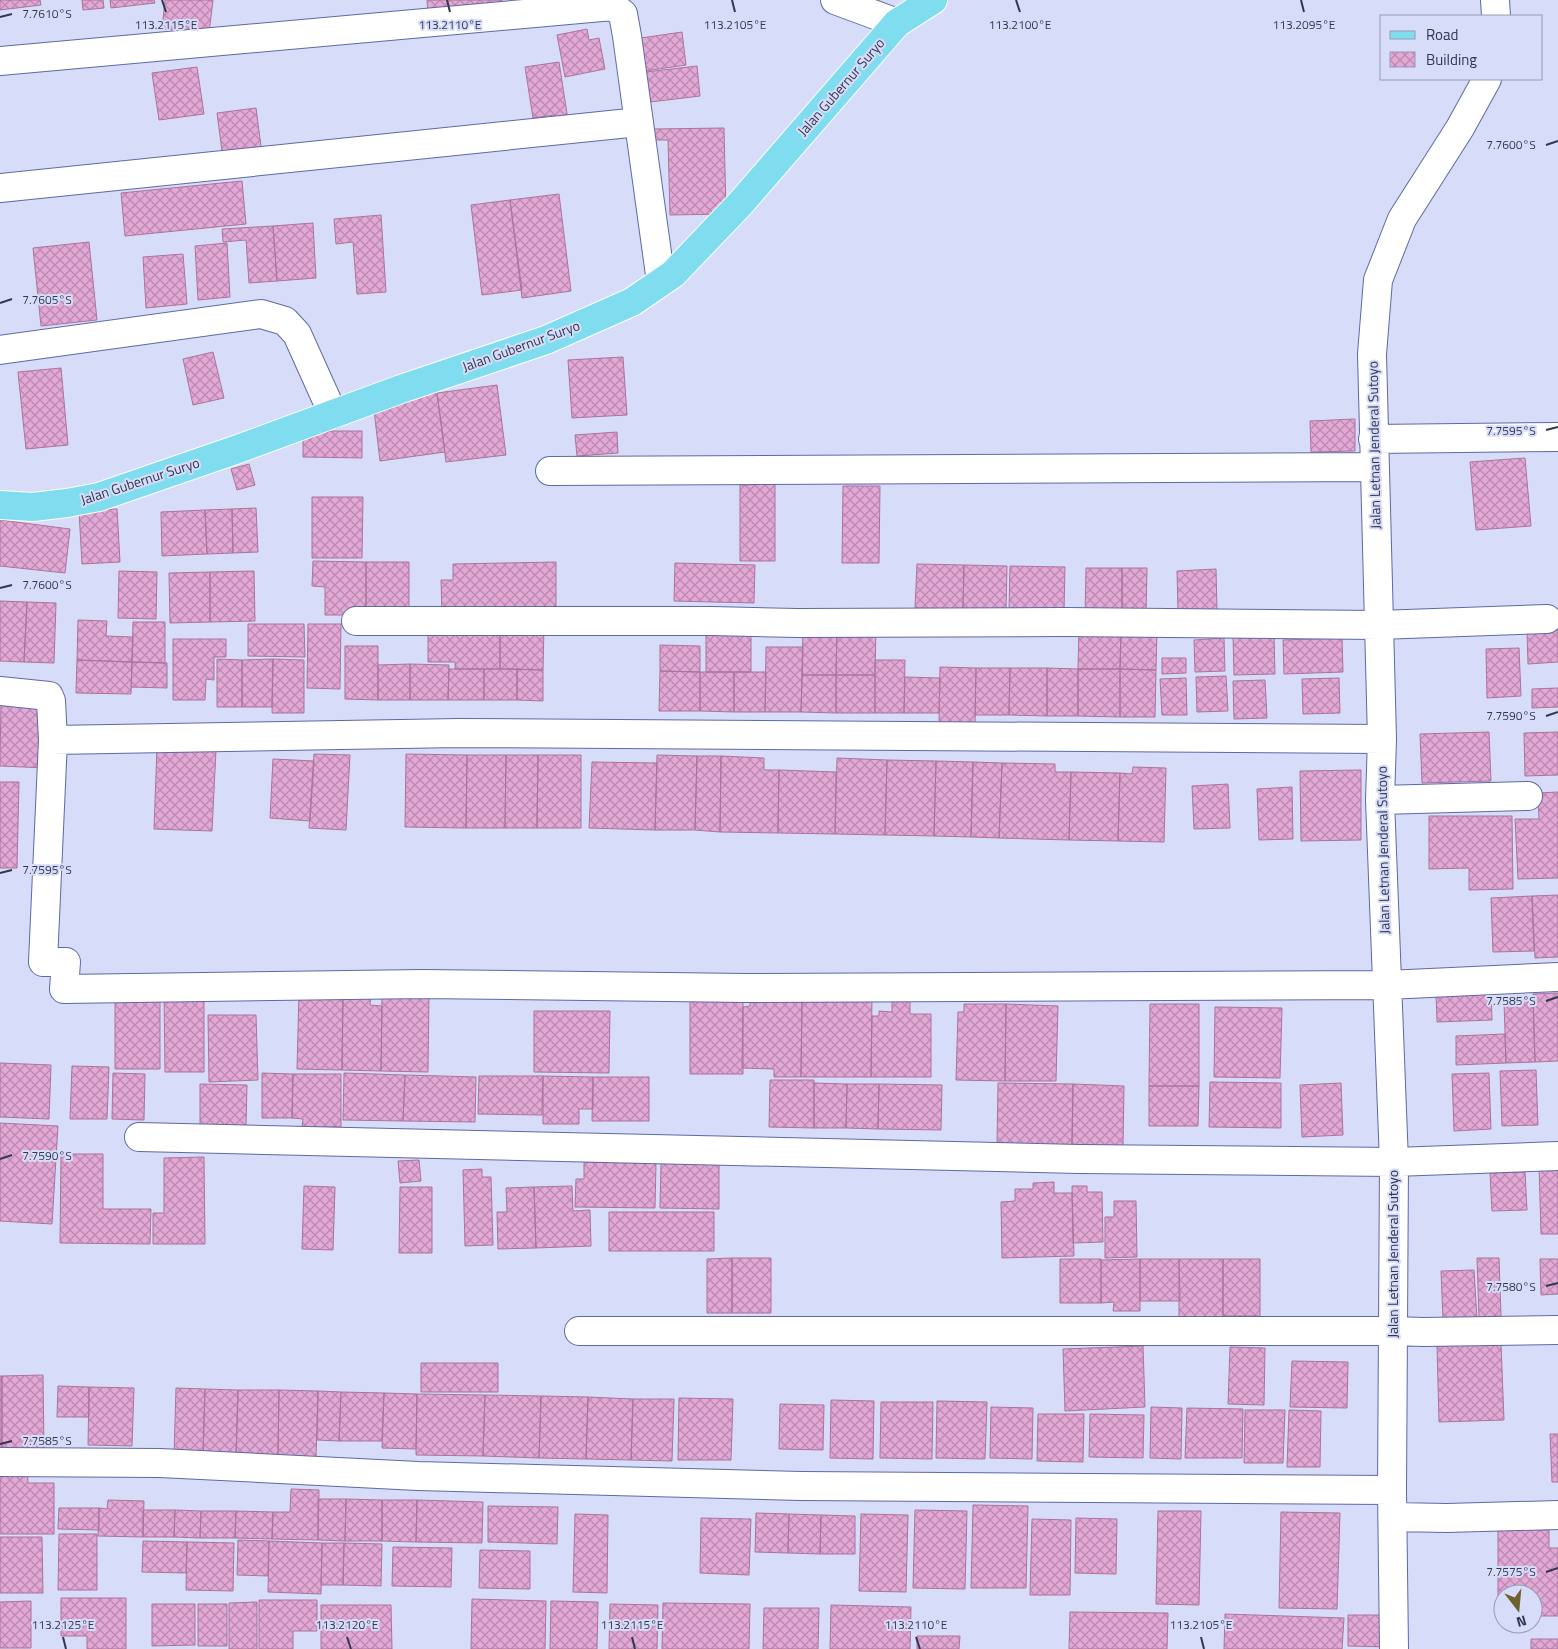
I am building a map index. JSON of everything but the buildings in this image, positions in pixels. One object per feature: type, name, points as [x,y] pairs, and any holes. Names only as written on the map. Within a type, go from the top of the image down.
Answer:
[{"type":"main road","name":"Jalan Gubernur Suryo","points":[[0,505],[33,507],[99,497],[238,449],[410,386],[546,340],[632,302],[673,274],[740,204],[897,23],[933,0]]},
{"type":"street","points":[[835,0],[897,23]]},
{"type":"street","points":[[1495,0],[1496,15]]},
{"type":"street","points":[[0,61],[612,6],[624,14],[661,282]]},
{"type":"street","name":"Jalan Letnan Jenderal Sutoyo","points":[[1394,1649],[1403,1517],[1392,1490],[1394,1162],[1380,800],[1382,739],[1372,354],[1378,280],[1402,219],[1460,128],[1487,80]]},
{"type":"street","points":[[0,188],[639,122]]},
{"type":"street","points":[[0,350],[261,314],[285,321],[297,334],[333,414]]},
{"type":"street","points":[[1373,439],[1558,436]]},
{"type":"street","points":[[550,471],[1374,467]]},
{"type":"street","points":[[356,621],[1066,622],[1378,626],[1547,619]]},
{"type":"street","points":[[0,691],[49,696],[51,701],[53,740],[42,962],[66,962],[64,988],[423,984],[746,988],[1387,985],[1558,977]]},
{"type":"street","points":[[53,740],[459,733],[1382,739]]},
{"type":"street","points":[[1380,800],[1528,796]]},
{"type":"street","points":[[139,1137],[1079,1159],[1394,1162],[1558,1156]]},
{"type":"street","points":[[579,1331],[1463,1332],[1558,1330]]},
{"type":"street","points":[[0,1462],[160,1464],[428,1476],[801,1486],[1392,1490]]},
{"type":"street","points":[[1403,1517],[1447,1518],[1558,1515]]}]
